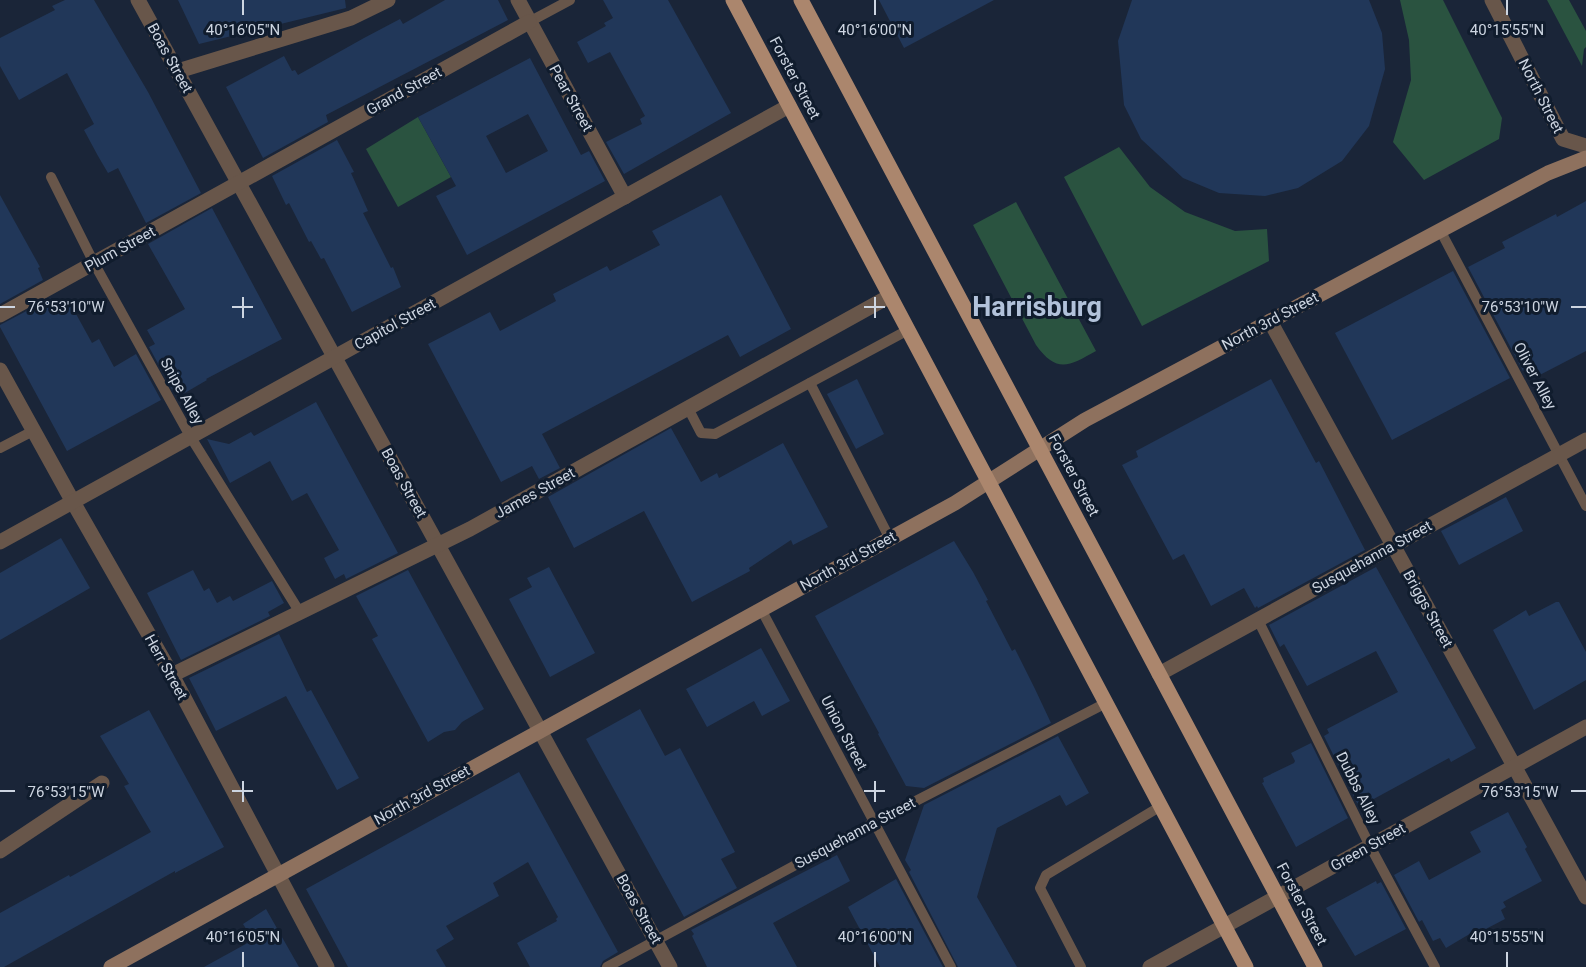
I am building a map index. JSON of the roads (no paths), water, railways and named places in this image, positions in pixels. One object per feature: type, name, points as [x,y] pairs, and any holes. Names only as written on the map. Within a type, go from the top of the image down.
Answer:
[{"type":"main road","name":"Forster Street","points":[[733,0],[1246,967]]},
{"type":"main road","name":"Forster Street","points":[[801,0],[1315,967]]},
{"type":"main road","name":"North 3rd Street","points":[[111,967],[955,503],[1085,420],[1548,173],[1586,159]]},
{"type":"street","name":"Boas Street","points":[[138,0],[670,967]]},
{"type":"street","points":[[178,71],[351,18],[388,0]]},
{"type":"street","name":"Pear Street","points":[[518,0],[625,197]]},
{"type":"street","name":"North Street","points":[[1492,0],[1563,140],[1586,146]]},
{"type":"street","name":"Grand Street","points":[[239,182],[529,22]]},
{"type":"street","name":"Capitol Street","points":[[0,542],[789,106]]},
{"type":"street","name":"Plum Street","points":[[0,315],[239,182]]},
{"type":"street","name":"James Street","points":[[172,675],[438,545],[890,296]]},
{"type":"street","name":"Briggs Street","points":[[1270,321],[1586,897]]},
{"type":"street","name":"Herr Street","points":[[0,370],[72,502],[172,675],[327,967]]},
{"type":"street","name":"Susquehanna Street","points":[[1159,674],[1586,441]]},
{"type":"street","name":"Green Street","points":[[1150,967],[1586,727]]},
{"type":"street","points":[[0,851],[102,783]]},
{"type":"lane","name":"Grand Street","points":[[529,22],[570,0]]},
{"type":"lane","name":"Snipe Alley","points":[[51,177],[94,263],[190,436],[299,611]]},
{"type":"lane","name":"Oliver Alley","points":[[1440,230],[1586,506]]},
{"type":"lane","points":[[688,408],[701,433],[715,434],[909,330]]},
{"type":"lane","points":[[810,384],[890,539]]},
{"type":"lane","points":[[0,448],[33,430]]},
{"type":"lane","name":"Union Street","points":[[761,609],[951,967]]},
{"type":"lane","name":"Dubbs Alley","points":[[1258,620],[1370,846],[1435,967]]},
{"type":"lane","name":"Susquehanna Street","points":[[607,967],[875,822],[1106,704]]},
{"type":"lane","points":[[1081,967],[1040,888],[1046,875],[1161,806]]},
{"type":"district","name":"Harrisburg","points":[[1037,307]]}]
